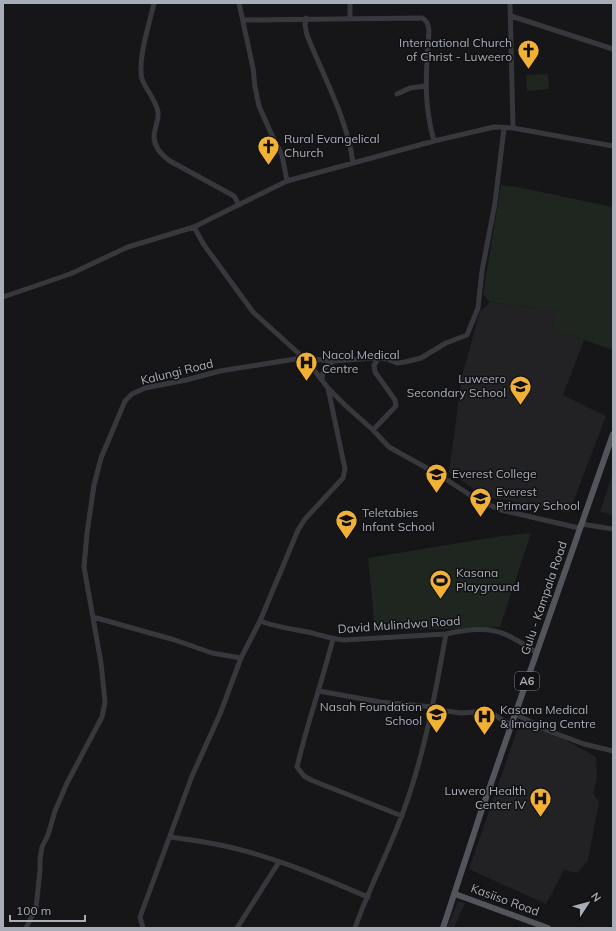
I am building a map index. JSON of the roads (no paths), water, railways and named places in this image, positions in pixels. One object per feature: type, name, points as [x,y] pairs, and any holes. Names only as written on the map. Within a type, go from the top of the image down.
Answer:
[{"type":"main road","name":"Gulu - Kampala Road","points":[[443,928],[511,725],[613,434]]},
{"type":"main road","name":"Kasiiso Road","points":[[455,894],[548,928]]},
{"type":"street","points":[[154,3],[146,36],[141,67],[144,84],[156,105],[158,113],[154,134],[156,146],[161,154],[170,161],[234,196],[240,205]]},
{"type":"street","points":[[239,3],[253,68],[259,106],[282,155],[287,181]]},
{"type":"street","points":[[350,3],[350,18]]},
{"type":"street","points":[[510,3],[513,128]]},
{"type":"street","points":[[511,16],[613,49]]},
{"type":"street","points":[[243,20],[306,18],[425,19],[429,31],[426,86],[428,112],[434,141]]},
{"type":"street","points":[[306,18],[305,24],[307,35],[341,115],[351,145],[354,163]]},
{"type":"street","points":[[397,94],[410,88],[426,86]]},
{"type":"street","points":[[3,297],[70,274],[128,247],[194,227],[287,181],[434,141],[494,127],[513,128],[613,146]]},
{"type":"street","name":"Kalungi Road","points":[[26,928],[36,908],[42,847],[48,835],[55,811],[67,782],[102,716],[105,702],[101,663],[84,567],[94,485],[101,458],[125,400],[132,394],[145,388],[186,380],[220,371],[302,358],[334,361],[378,358],[387,359],[397,363],[421,358],[446,343],[465,337],[469,333],[478,308],[482,271],[498,182],[504,128]]},
{"type":"street","points":[[194,227],[204,245],[254,312],[313,368],[328,388],[389,447],[442,476],[476,499],[501,510],[580,526],[613,529]]},
{"type":"street","points":[[373,430],[396,406],[395,400],[374,370],[374,365],[378,358]]},
{"type":"street","points":[[322,379],[323,369],[334,361]]},
{"type":"street","points":[[143,928],[140,917],[192,776],[220,714],[241,658],[260,621],[298,530],[305,519],[339,483],[345,473],[328,388]]},
{"type":"street","points":[[93,617],[175,640],[212,654],[241,658]]},
{"type":"street","name":"David Mulindwa Road","points":[[260,621],[275,626],[309,632],[333,639],[355,640],[446,634],[473,630],[492,630],[509,636],[537,653]]},
{"type":"street","points":[[355,928],[402,816],[412,784],[432,707],[446,634]]},
{"type":"street","points":[[333,639],[297,767],[304,776],[311,780],[402,816]]},
{"type":"street","points":[[319,691],[380,702],[432,707],[461,713],[488,711],[511,725]]},
{"type":"street","points":[[515,714],[549,731],[584,744],[613,751]]},
{"type":"street","points":[[170,837],[216,844],[279,862],[368,897]]},
{"type":"street","points":[[237,928],[279,862]]},
{"type":"place","name":"International Church of Christ - Luweero","points":[[528,70]]},
{"type":"place","name":"Rural Evangelical Church","points":[[269,166]]},
{"type":"place","name":"Nacol Medical Centre","points":[[307,382]]},
{"type":"place","name":"Luweero Secondary School","points":[[521,406]]},
{"type":"place","name":"Everest College","points":[[437,494]]},
{"type":"place","name":"Everest Primary School","points":[[480,518]]},
{"type":"place","name":"Teletabies Infant School","points":[[346,540]]},
{"type":"place","name":"Kasana Playground","points":[[441,600]]},
{"type":"place","name":"Nasah Foundation School","points":[[437,734]]},
{"type":"place","name":"Kasana Medical & Imaging Centre","points":[[484,736]]},
{"type":"place","name":"Luwero Health Center IV","points":[[541,818]]}]
